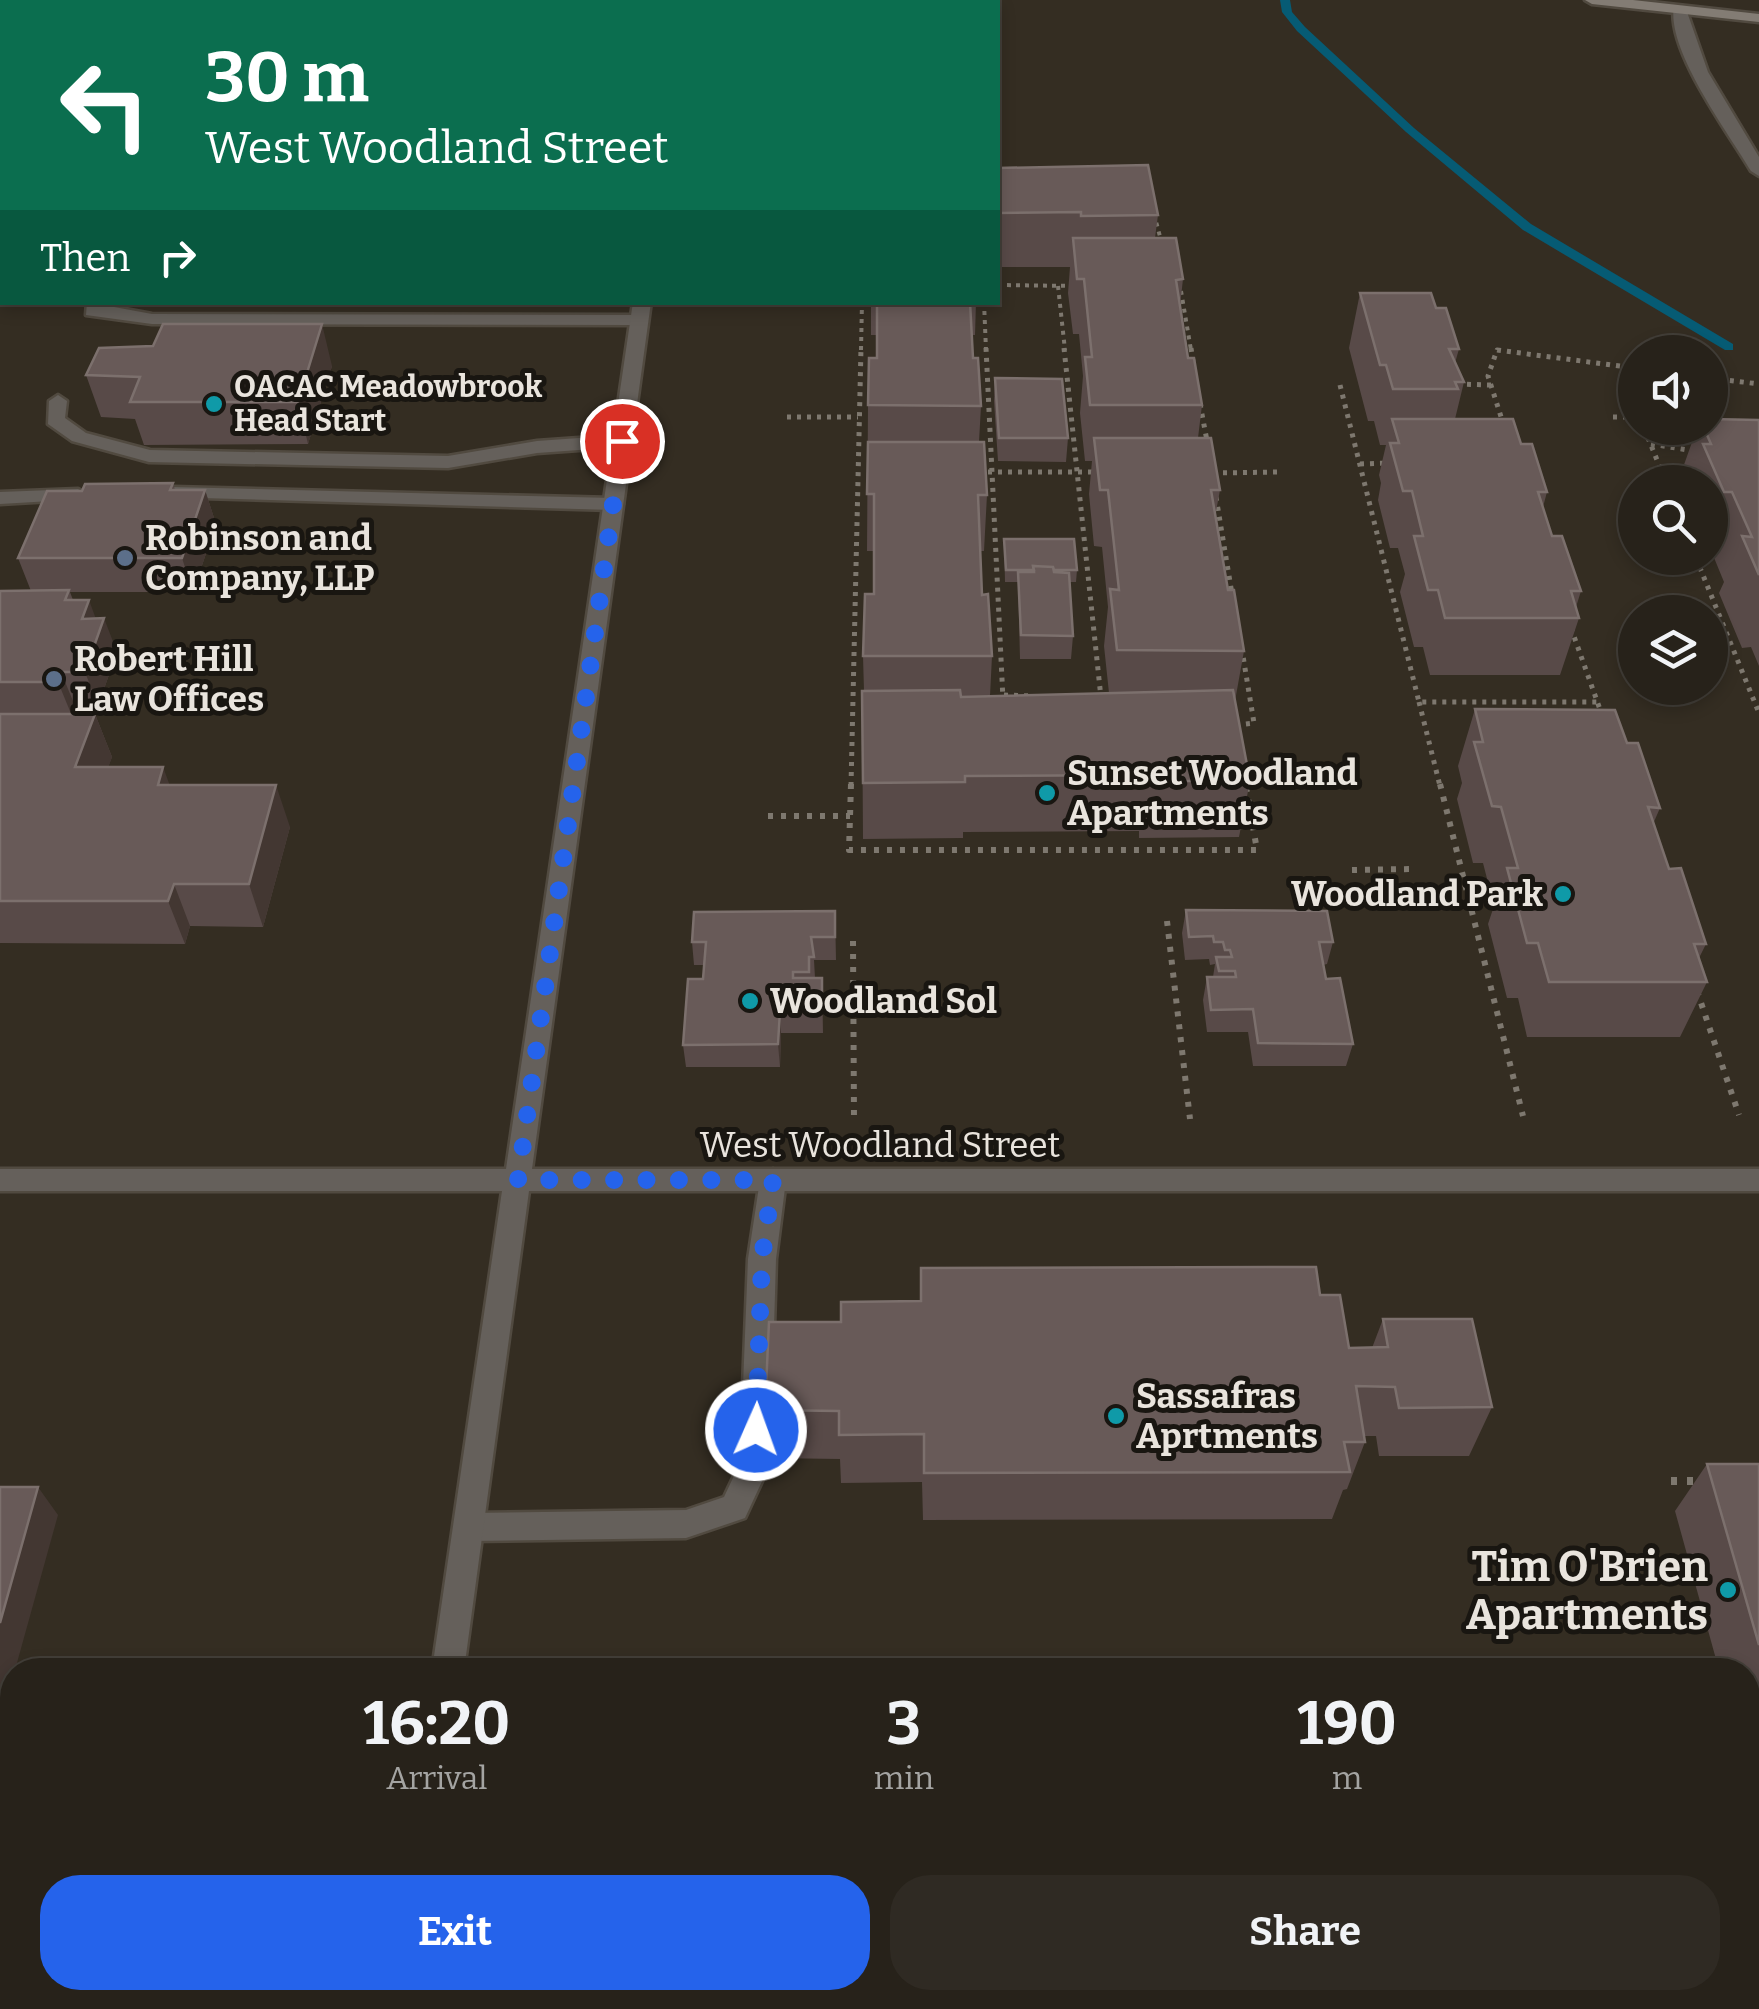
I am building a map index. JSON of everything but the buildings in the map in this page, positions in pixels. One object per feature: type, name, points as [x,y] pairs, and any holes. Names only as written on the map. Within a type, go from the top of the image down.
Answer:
[{"type":"main road","points":[[1592,0],[1759,18]]},
{"type":"street","points":[[1679,9],[1683,34],[1693,56],[1759,170]]},
{"type":"street","points":[[95,305],[92,311],[152,319],[640,312],[453,1658]]},
{"type":"street","points":[[58,400],[55,420],[79,438],[149,456],[448,462],[537,447],[622,441]]},
{"type":"street","points":[[0,498],[91,494]]},
{"type":"street","points":[[147,494],[612,504]]},
{"type":"street","name":"West Woodland Street","points":[[0,1180],[1759,1180]]},
{"type":"street","points":[[469,1527],[686,1524],[734,1508],[755,1464],[762,1258],[773,1180]]},
{"type":"path","points":[[1136,214],[1156,214],[1164,251]]},
{"type":"path","points":[[1000,285],[1077,286]]},
{"type":"path","points":[[1058,286],[1102,716]]},
{"type":"path","points":[[1171,287],[1180,287],[1196,380]]},
{"type":"path","points":[[862,305],[849,850],[1257,850],[1244,774]]},
{"type":"path","points":[[984,305],[1003,715]]},
{"type":"path","points":[[1510,441],[1488,376],[1497,350],[1618,366]]},
{"type":"path","points":[[1728,380],[1759,384]]},
{"type":"path","points":[[1443,384],[1491,385]]},
{"type":"path","points":[[1340,385],[1524,1116]]},
{"type":"path","points":[[1200,398],[1209,454]]},
{"type":"path","points":[[1613,416],[1618,416]]},
{"type":"path","points":[[786,417],[858,417]]},
{"type":"path","points":[[1657,445],[1705,453]]},
{"type":"path","points":[[1360,464],[1395,463]]},
{"type":"path","points":[[856,471],[876,471]]},
{"type":"path","points":[[972,472],[1096,472]]},
{"type":"path","points":[[1234,608],[1212,472],[1278,472]]},
{"type":"path","points":[[995,544],[1013,544]]},
{"type":"path","points":[[1067,545],[1085,545]]},
{"type":"path","points":[[1703,575],[1759,713]]},
{"type":"path","points":[[1568,620],[1604,720]]},
{"type":"path","points":[[1238,736],[1236,724],[1254,723],[1241,646]]},
{"type":"path","points":[[1004,696],[1042,696]]},
{"type":"path","points":[[1419,702],[1597,702]]},
{"type":"path","points":[[850,735],[869,735]]},
{"type":"path","points":[[768,816],[850,816]]},
{"type":"path","points":[[1352,870],[1412,869]]},
{"type":"path","points":[[1167,921],[1190,1120]]},
{"type":"path","points":[[852,941],[854,1118]]},
{"type":"path","points":[[1692,976],[1739,1115]]},
{"type":"path","points":[[1671,1481],[1706,1481]]},
{"type":"waterway","points":[[1285,0],[1287,12],[1301,29],[1410,130],[1527,227],[1729,347]]},
{"type":"place","name":"OACAC Meadowbrook Head Start","points":[[214,404]]},
{"type":"place","name":"Robinson and Company, LLP","points":[[125,558]]},
{"type":"place","name":"Robert Hill Law Offices","points":[[54,679]]},
{"type":"place","name":"Sunset Woodland Apartments","points":[[1047,793]]},
{"type":"place","name":"Woodland Park","points":[[1563,894]]},
{"type":"place","name":"Woodland Sol","points":[[750,1001]]},
{"type":"place","name":"Sassafras Aprtments","points":[[1116,1416]]},
{"type":"place","name":"Tim O'Brien Apartments","points":[[1728,1590]]},
{"type":"route","points":[[622,441],[518,1180],[773,1180],[762,1258],[756,1430]]}]
